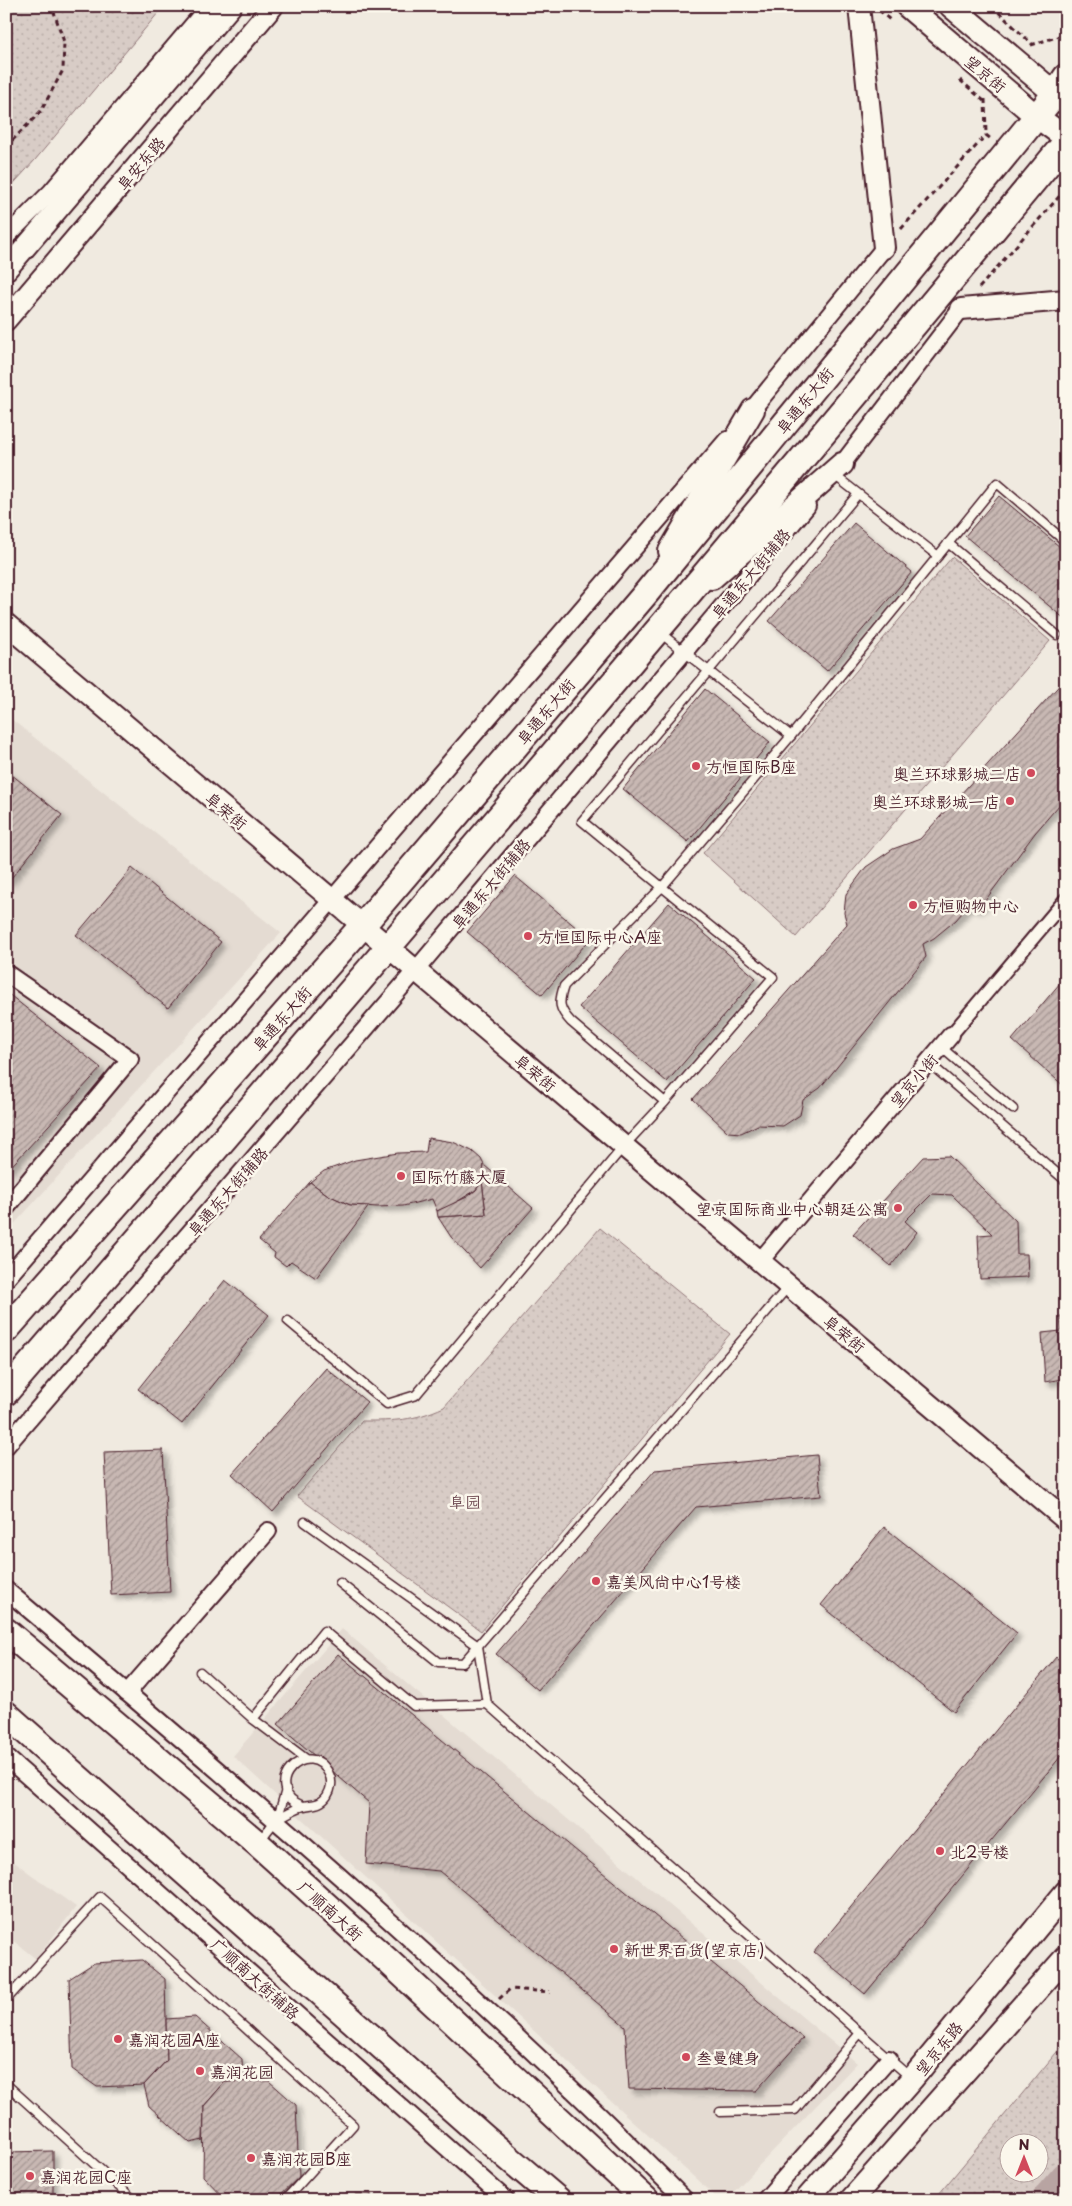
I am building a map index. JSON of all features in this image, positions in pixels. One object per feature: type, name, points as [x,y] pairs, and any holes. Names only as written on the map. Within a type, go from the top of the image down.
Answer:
[{"type":"main road","name":"望京街","points":[[907,6],[1036,116],[1066,138]]},
{"type":"main road","points":[[951,6],[1062,91]]},
{"type":"main road","name":"阜通东大街","points":[[6,1330],[363,925],[647,592],[1036,116],[1062,91]]},
{"type":"main road","points":[[6,1392],[390,948],[676,610],[1066,142]]},
{"type":"main road","points":[[647,592],[753,410]]},
{"type":"main road","points":[[676,610],[838,469]]},
{"type":"main road","name":"广顺南大街","points":[[6,1630],[258,1844],[396,1968],[646,2200]]},
{"type":"main road","points":[[6,1714],[554,2199]]},
{"type":"main road","name":"望京东路","points":[[806,2200],[912,2080],[1066,1892]]},
{"type":"main road","points":[[851,2200],[1066,1957]]},
{"type":"street","points":[[6,237],[51,192],[209,6]]},
{"type":"street","name":"阜安东路","points":[[6,270],[231,6]]},
{"type":"street","name":"阜安东路","points":[[6,320],[273,6]]},
{"type":"street","points":[[6,1279],[753,410],[884,248],[858,6]]},
{"type":"street","points":[[961,309],[1066,300]]},
{"type":"street","name":"阜通东大街辅路","points":[[6,1446],[416,970],[838,469],[961,309]]},
{"type":"street","name":"阜荣街","points":[[6,624],[1066,1520]]},
{"type":"street","name":"望京小街","points":[[760,1261],[1066,900]]},
{"type":"street","points":[[6,973],[130,1059],[6,1208]]},
{"type":"street","points":[[128,1693],[268,1531]]},
{"type":"street","points":[[6,1590],[277,1820],[411,1939],[595,2109],[685,2200]]},
{"type":"street","name":"广顺南大街辅路","points":[[6,1757],[506,2200]]},
{"type":"street","points":[[765,2200],[889,2059]]},
{"type":"lane","points":[[838,469],[858,494],[938,556]]},
{"type":"lane","points":[[665,1102],[562,1012],[560,998],[564,986],[662,887],[792,736],[997,483],[1066,542]]},
{"type":"lane","points":[[288,1321],[387,1404],[416,1395],[624,1146],[665,1102],[773,976],[582,821],[858,494]]},
{"type":"lane","points":[[948,543],[1057,635]]},
{"type":"lane","points":[[658,631],[792,736]]},
{"type":"lane","points":[[946,1041],[1013,1109]]},
{"type":"lane","points":[[928,1062],[1066,1181]]},
{"type":"lane","points":[[340,1583],[438,1662],[463,1663],[789,1286]]},
{"type":"lane","points":[[305,1522],[478,1646],[487,1704],[912,2080]]},
{"type":"lane","points":[[253,1719],[324,1631],[414,1706],[487,1704]]},
{"type":"lane","points":[[200,1672],[253,1719],[306,1760]]},
{"type":"lane","points":[[258,1844],[277,1820],[286,1790],[285,1780],[287,1772],[297,1762],[306,1760],[316,1761],[323,1765],[330,1774],[332,1782],[330,1790],[320,1803],[303,1806],[277,1820]]},
{"type":"lane","points":[[286,1790],[296,1803],[303,1806]]},
{"type":"lane","points":[[6,2000],[100,1897],[353,2125],[285,2200]]},
{"type":"lane","points":[[720,2112],[795,2110],[860,2033]]},
{"type":"lane","points":[[6,2084],[134,2200]]},
{"type":"path","points":[[6,148],[41,110],[63,70],[64,42],[52,6]]},
{"type":"path","points":[[992,6],[1032,44]]},
{"type":"path","points":[[1028,48],[1032,44],[1066,34]]},
{"type":"path","points":[[989,93],[984,101],[986,135],[998,146]]},
{"type":"path","points":[[884,248],[986,135]]},
{"type":"path","points":[[1058,190],[1065,191]]},
{"type":"path","points":[[961,309],[1065,191]]},
{"type":"shaded area","points":[[6,715],[281,933],[6,1233]]},
{"type":"shaded area","points":[[342,1629],[857,2063],[726,2200],[719,2200],[233,1756]]},
{"type":"shaded area","points":[[6,1856],[76,1907],[36,1959],[6,1935]]},
{"type":"green space","points":[[6,6],[164,6],[6,192]]},
{"type":"green space","points":[[952,557],[1050,641],[796,937],[703,853]]},
{"type":"green space","name":"阜园","points":[[600,1228],[730,1334],[481,1631],[297,1496],[362,1421],[413,1418],[444,1407]]},
{"type":"green space","points":[[1066,2041],[1066,2200],[934,2200]]},
{"type":"building","points":[[999,496],[1066,552],[1066,620],[965,536]]},
{"type":"building","points":[[854,523],[912,572],[827,671],[769,621]]},
{"type":"building","name":"方恒购物中心","points":[[1066,678],[1066,797],[1035,833],[979,909],[968,906],[956,920],[934,938],[923,944],[926,957],[820,1088],[803,1100],[800,1115],[783,1126],[758,1125],[741,1133],[728,1132],[693,1099],[847,924],[844,913],[846,894],[866,867],[893,849],[920,839]]},
{"type":"building","name":"方恒国际B座","points":[[705,689],[770,742],[688,842],[623,789]]},
{"type":"building","points":[[6,770],[62,815],[8,882],[6,881]]},
{"type":"building","points":[[132,868],[221,942],[168,1008],[76,935]]},
{"type":"building","name":"方恒国际中心A座","points":[[515,876],[590,939],[542,995],[467,932]]},
{"type":"building","points":[[669,903],[756,978],[667,1082],[579,1007]]},
{"type":"building","points":[[1066,976],[1066,1088],[1012,1040]]},
{"type":"building","points":[[6,992],[101,1068],[6,1172]]},
{"type":"building","name":"国际竹藤大厦","points":[[428,1138],[453,1142],[472,1151],[481,1159],[484,1165],[482,1181],[476,1190],[450,1206],[437,1211],[432,1199],[403,1206],[350,1205],[328,1195],[310,1182],[324,1171],[355,1160],[398,1153],[426,1152]]},
{"type":"building","name":"望京国际商业中心朝廷公寓","points":[[949,1156],[1016,1221],[1017,1254],[1027,1254],[1028,1277],[980,1279],[978,1235],[992,1234],[952,1195],[932,1194],[905,1221],[917,1232],[891,1266],[853,1234],[923,1157]]},
{"type":"building","points":[[484,1165],[533,1208],[480,1268],[451,1237],[438,1217],[486,1214],[482,1181]]},
{"type":"building","points":[[482,1181],[486,1214],[438,1217],[437,1211],[467,1197],[476,1190]]},
{"type":"building","points":[[310,1182],[328,1195],[350,1205],[369,1206],[316,1278],[291,1261],[286,1266],[274,1257],[275,1253],[259,1240]]},
{"type":"building","points":[[225,1280],[269,1315],[182,1424],[138,1389]]},
{"type":"building","points":[[1060,1316],[1066,1316],[1066,1395],[1063,1395],[1062,1379],[1045,1382],[1042,1333],[1061,1331]]},
{"type":"building","points":[[326,1368],[367,1402],[273,1512],[232,1474]]},
{"type":"building","points":[[163,1450],[170,1592],[111,1595],[104,1452]]},
{"type":"building","name":"嘉美风尚中心1号楼","points":[[817,1455],[821,1496],[696,1507],[538,1690],[496,1654],[655,1470]]},
{"type":"building","points":[[884,1527],[1017,1633],[954,1712],[821,1605]]},
{"type":"building","name":"新世界百货(望京店)","points":[[338,1654],[803,2038],[756,2091],[629,2089],[625,2026],[439,1871],[366,1864],[369,1803],[278,1724]]},
{"type":"building","name":"北2号楼","points":[[1056,1657],[1066,1666],[1066,1750],[865,1994],[814,1952]]},
{"type":"building","name":"嘉润花园A座","points":[[142,1960],[165,1979],[167,2060],[144,2085],[97,2087],[72,2069],[69,1979],[94,1963]]},
{"type":"building","name":"嘉润花园","points":[[195,2017],[242,2059],[243,2082],[225,2082],[204,2106],[203,2140],[190,2143],[149,2106],[144,2085],[167,2060],[166,2019]]},
{"type":"building","name":"嘉润花园B座","points":[[269,2081],[296,2105],[299,2177],[275,2200],[226,2200],[203,2176],[204,2106],[225,2082]]},
{"type":"building","name":"嘉润花园C座","points":[[53,2151],[53,2200],[6,2200],[6,2152]]},
{"type":"building","points":[[356,2194],[371,2194],[371,2200],[356,2200]]},
{"type":"waterway","points":[[1047,2200],[1066,2178]]},
{"type":"place","name":"方恒国际B座","points":[[696,766]]},
{"type":"place","name":"奥兰环球影城二店","points":[[1031,773]]},
{"type":"place","name":"奥兰环球影城一店","points":[[1010,801]]},
{"type":"place","name":"方恒购物中心","points":[[913,905]]},
{"type":"place","name":"方恒国际中心A座","points":[[528,936]]},
{"type":"place","name":"国际竹藤大厦","points":[[401,1176]]},
{"type":"place","name":"望京国际商业中心朝廷公寓","points":[[898,1208]]},
{"type":"place","name":"嘉美风尚中心1号楼","points":[[596,1581]]},
{"type":"place","name":"北2号楼","points":[[940,1851]]},
{"type":"place","name":"新世界百货(望京店)","points":[[614,1949]]},
{"type":"place","name":"嘉润花园A座","points":[[118,2039]]},
{"type":"place","name":"叁曼健身","points":[[686,2057]]},
{"type":"place","name":"嘉润花园","points":[[200,2071]]},
{"type":"place","name":"嘉润花园B座","points":[[251,2158]]},
{"type":"place","name":"嘉润花园C座","points":[[30,2176]]}]
